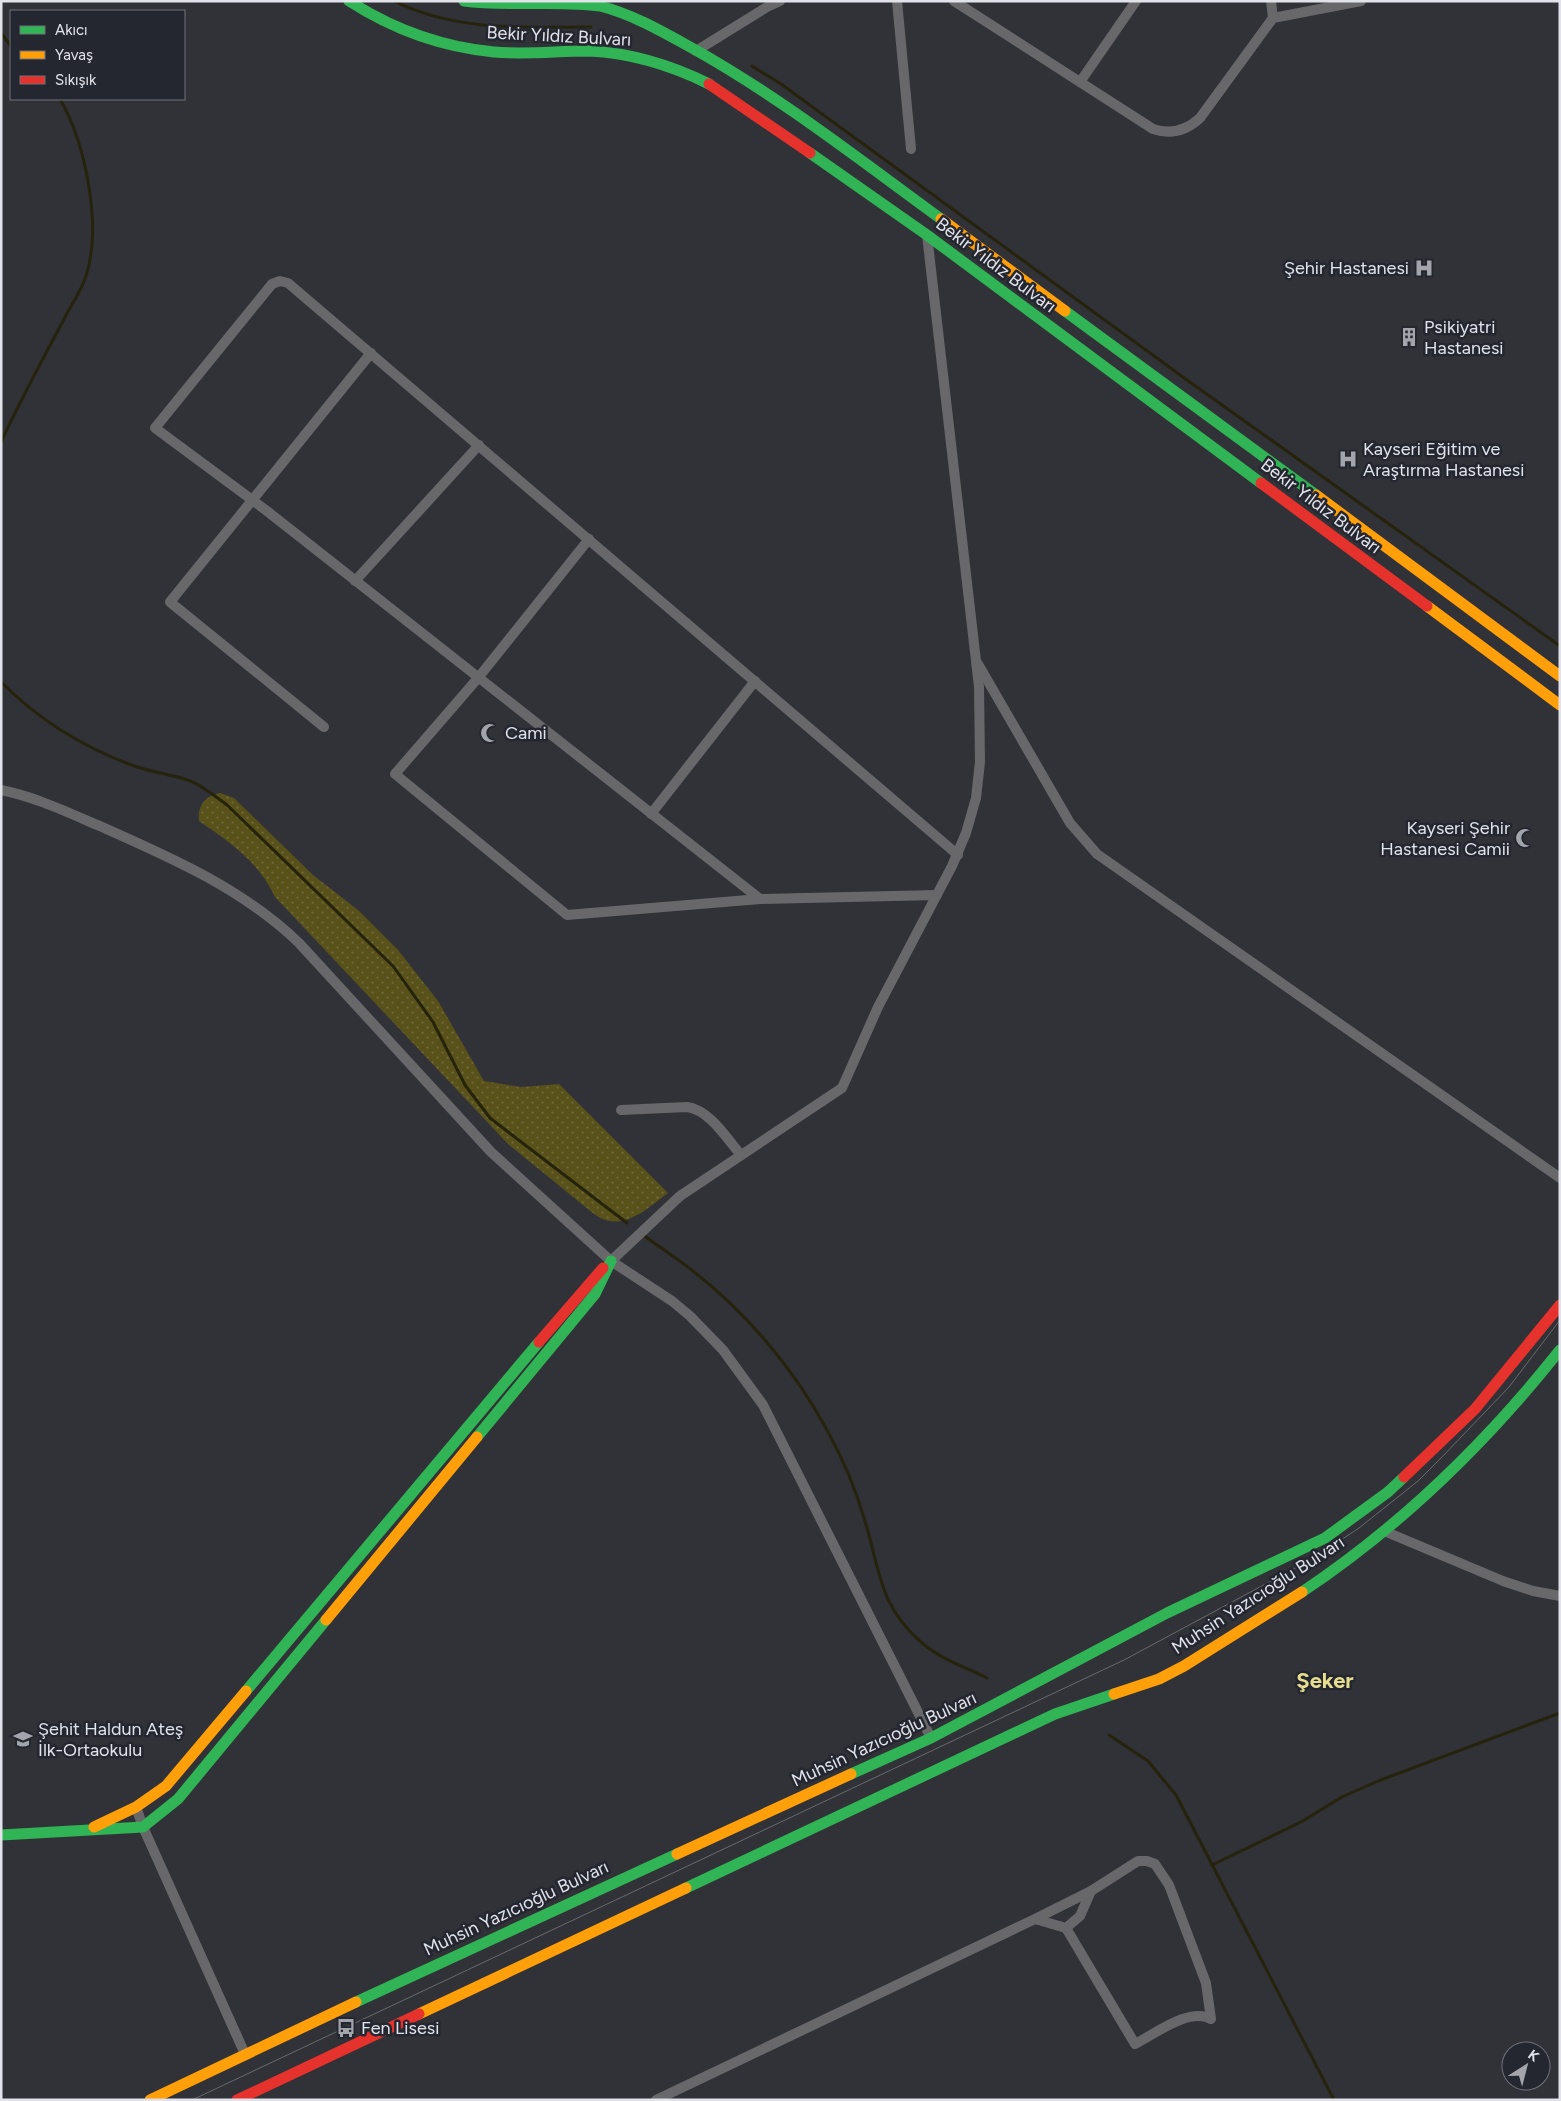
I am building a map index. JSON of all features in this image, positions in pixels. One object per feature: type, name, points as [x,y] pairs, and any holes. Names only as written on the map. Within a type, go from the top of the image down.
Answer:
[{"type":"main road","name":"Bekir Yıldız Bulvarı","points":[[349,1],[397,29],[450,46],[515,53],[600,52],[640,58],[679,70],[734,97],[927,235],[1560,705]]},
{"type":"main road","name":"Bekir Yıldız Bulvarı","points":[[464,1],[491,5],[588,4],[618,11],[696,51],[753,85],[826,135],[1560,676]]},
{"type":"main road","points":[[89,1829],[136,1807],[166,1786],[585,1287],[610,1261]]},
{"type":"main road","points":[[1,1835],[143,1827],[178,1799],[583,1310],[595,1294],[610,1261]]},
{"type":"main road","name":"Muhsin Yazıcıoğlu Bulvarı","points":[[150,2100],[448,1958],[931,1738],[1166,1613],[1325,1538],[1388,1492],[1475,1408],[1560,1305]]},
{"type":"main road","name":"Muhsin Yazıcıoğlu Bulvarı","points":[[237,2100],[1055,1714],[1167,1674],[1184,1666],[1337,1568],[1384,1531],[1450,1474],[1534,1384],[1560,1350]]},
{"type":"street","points":[[696,51],[780,1]]},
{"type":"street","points":[[897,1],[911,149]]},
{"type":"street","points":[[954,1],[1153,130],[1172,133],[1184,130],[1200,118],[1273,18],[1271,1]]},
{"type":"street","points":[[1080,82],[1136,1]]},
{"type":"street","points":[[1273,18],[1361,1]]},
{"type":"street","points":[[610,1261],[680,1196],[842,1088],[878,1007],[958,855],[972,816],[979,780],[980,715],[927,235]]},
{"type":"street","points":[[760,899],[356,581],[155,428],[269,286],[280,281],[288,283],[958,855]]},
{"type":"street","points":[[324,727],[170,602],[371,353]]},
{"type":"street","points":[[356,581],[479,445]]},
{"type":"street","points":[[589,539],[478,678],[395,774],[567,915],[760,899],[938,895]]},
{"type":"street","points":[[975,659],[1070,823],[1097,854],[1560,1178]]},
{"type":"street","points":[[651,814],[755,681]]},
{"type":"street","points":[[1,790],[24,795],[149,849],[222,884],[268,915],[298,943],[491,1152],[610,1261],[672,1301],[690,1316],[723,1350],[752,1387],[774,1425],[792,1465],[931,1738]]},
{"type":"street","points":[[621,1110],[687,1108],[697,1110],[706,1115],[741,1155]]},
{"type":"street","points":[[1384,1531],[1503,1581],[1533,1591],[1560,1596]]},
{"type":"street","points":[[136,1807],[143,1827],[246,2054]]},
{"type":"street","points":[[656,2100],[1091,1892],[1138,1861],[1151,1862],[1158,1867],[1169,1885],[1203,1973],[1211,2019],[1200,2015],[1189,2016],[1135,2044],[1066,1928],[1035,1919]]},
{"type":"street","points":[[1066,1928],[1080,1916],[1091,1892]]},
{"type":"shaded area","points":[[220,793],[234,798],[313,875],[358,910],[398,950],[438,1001],[484,1081],[521,1087],[559,1084],[668,1193],[633,1217],[614,1221],[604,1219],[594,1214],[508,1144],[275,897],[252,863],[233,845],[199,821],[199,811],[203,802]]},
{"type":"waterway","points":[[394,1],[418,11],[466,23],[516,27],[591,27]]},
{"type":"waterway","points":[[1,33],[10,45]]},
{"type":"waterway","points":[[752,66],[781,84],[1187,380],[1560,646]]},
{"type":"waterway","points":[[1,442],[80,291],[90,259],[92,212],[89,187],[77,139],[60,100]]},
{"type":"waterway","points":[[1,682],[47,721],[82,742],[137,767],[191,781],[227,805],[393,966],[433,1022],[465,1085],[490,1118],[627,1223]]},
{"type":"waterway","points":[[642,1234],[685,1265],[727,1300],[782,1361],[814,1407],[844,1463],[861,1509],[883,1586],[897,1615],[907,1628],[928,1648],[944,1658],[987,1678]]},
{"type":"waterway","points":[[1212,1865],[1301,1822],[1342,1797],[1378,1781],[1560,1713]]},
{"type":"waterway","points":[[1109,1735],[1148,1761],[1176,1795],[1334,2100]]},
{"type":"tram line","points":[[192,2100],[1124,1660],[1312,1559],[1359,1528],[1418,1481],[1509,1387],[1560,1320]]},
{"type":"traffic: fast","points":[[349,1],[401,29],[418,36],[455,46],[506,53],[589,51],[620,54],[680,71],[709,84]]},
{"type":"traffic: fast","points":[[464,1],[481,3],[584,4],[612,9],[636,19],[692,48],[757,87],[941,219]]},
{"type":"traffic: fast","points":[[810,153],[927,235],[1261,483]]},
{"type":"traffic: fast","points":[[1065,311],[1316,495]]},
{"type":"traffic: fast","points":[[477,1437],[595,1294],[611,1261]]},
{"type":"traffic: fast","points":[[246,1691],[539,1342]]},
{"type":"traffic: fast","points":[[1302,1592],[1374,1539],[1440,1481],[1502,1418],[1560,1350]]},
{"type":"traffic: fast","points":[[851,1774],[931,1738],[1167,1613],[1325,1538],[1388,1492],[1404,1477]]},
{"type":"traffic: fast","points":[[1,1835],[143,1827],[178,1799],[326,1620]]},
{"type":"traffic: fast","points":[[686,1888],[1055,1714],[1114,1694]]},
{"type":"traffic: fast","points":[[356,2002],[677,1854]]},
{"type":"traffic: slow","points":[[941,219],[1065,311]]},
{"type":"traffic: slow","points":[[1316,495],[1560,676]]},
{"type":"traffic: slow","points":[[1427,606],[1560,705]]},
{"type":"traffic: slow","points":[[326,1620],[477,1437]]},
{"type":"traffic: slow","points":[[1114,1694],[1159,1679],[1184,1666],[1302,1592]]},
{"type":"traffic: slow","points":[[94,1827],[136,1807],[166,1786],[246,1691]]},
{"type":"traffic: slow","points":[[677,1854],[851,1774]]},
{"type":"traffic: slow","points":[[419,2014],[686,1888]]},
{"type":"traffic: slow","points":[[150,2100],[356,2002]]},
{"type":"traffic: jam","points":[[709,84],[810,153]]},
{"type":"traffic: jam","points":[[1261,483],[1427,606]]},
{"type":"traffic: jam","points":[[539,1342],[603,1268]]},
{"type":"traffic: jam","points":[[1404,1477],[1475,1409],[1560,1305]]},
{"type":"traffic: jam","points":[[237,2100],[419,2014]]},
{"type":"place","name":"Şehir Hastanesi","points":[[1424,268]]},
{"type":"place","name":"Psikiyatri Hastanesi","points":[[1409,337]]},
{"type":"place","name":"Kayseri Eğitim ve Araştırma Hastanesi","points":[[1348,459]]},
{"type":"place","name":"Cami","points":[[490,733]]},
{"type":"place","name":"Kayseri Şehir Hastanesi Camii","points":[[1525,838]]},
{"type":"place","name":"Şehit Haldun Ateş İlk-Ortaokulu","points":[[23,1739]]},
{"type":"place","name":"Fen Lisesi","points":[[346,2028]]},
{"type":"district","name":"Şeker","points":[[1325,1680]]}]
